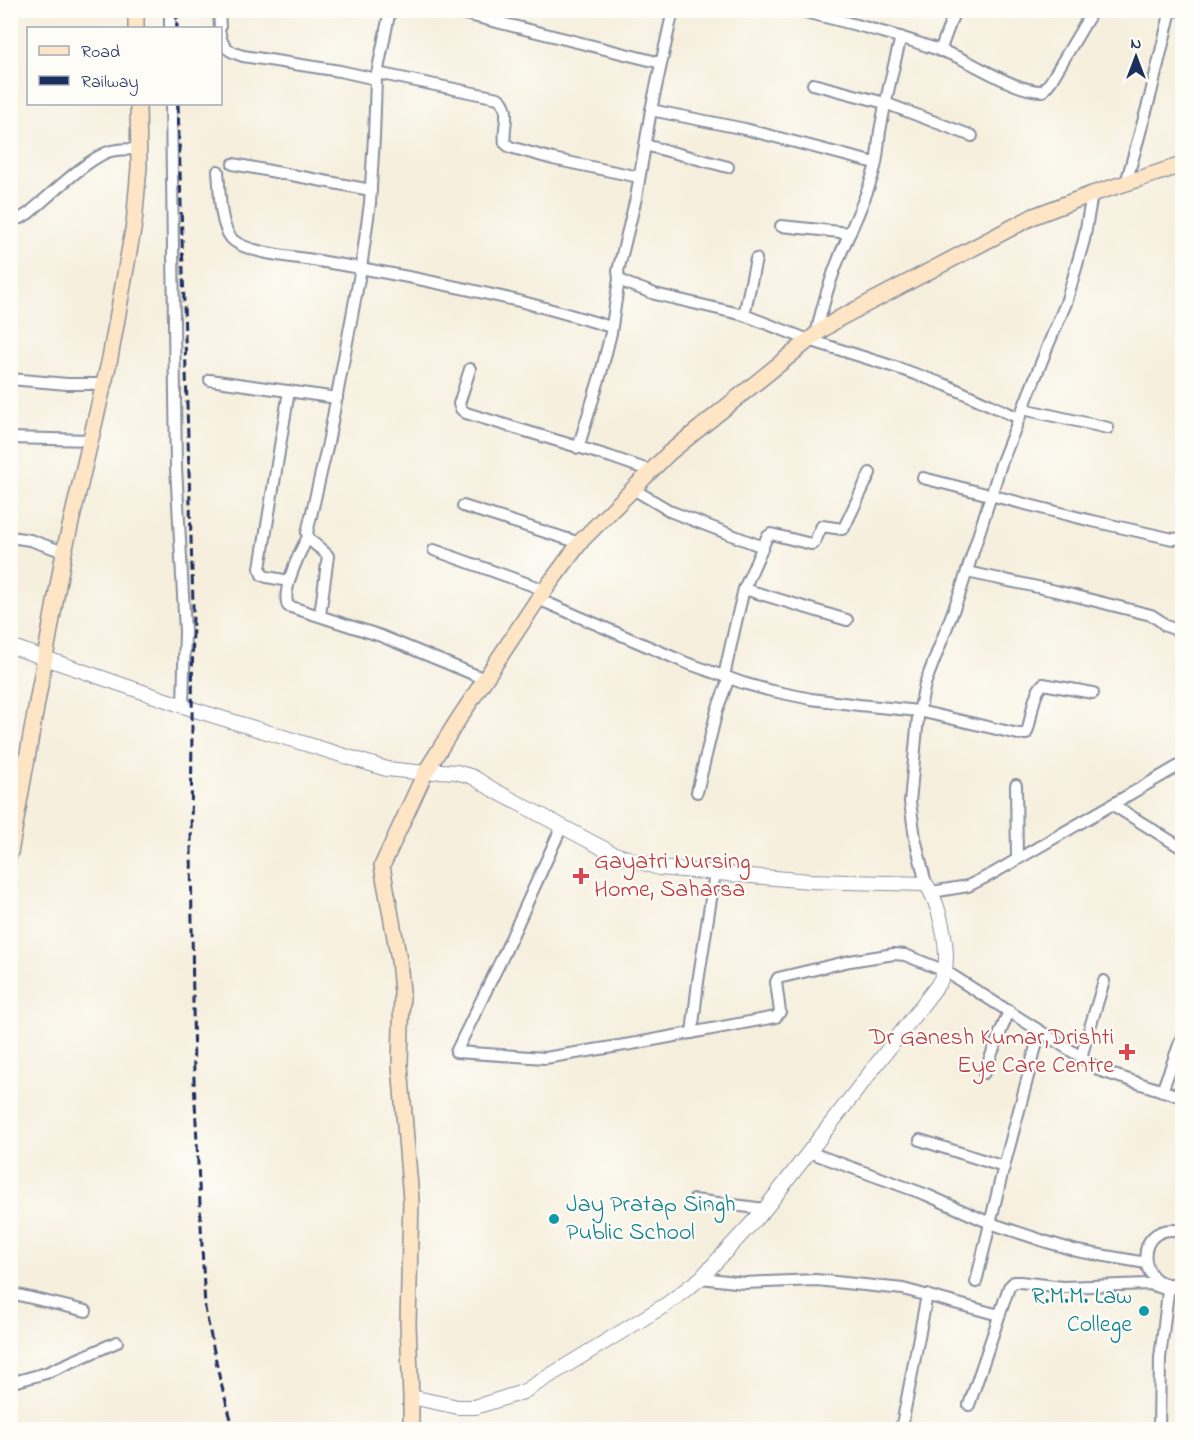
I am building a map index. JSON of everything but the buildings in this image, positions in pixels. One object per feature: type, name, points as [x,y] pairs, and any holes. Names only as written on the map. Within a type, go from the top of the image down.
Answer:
[{"type":"main road","points":[[136,10],[136,27]]},
{"type":"main road","points":[[10,853],[64,552],[112,347],[134,224],[139,167],[138,105]]},
{"type":"main road","points":[[411,1430],[408,1324],[411,1200],[400,1065],[402,992],[399,960],[382,866],[425,773],[542,594],[580,543],[669,453],[813,337],[838,320],[1034,216],[1092,194],[1182,165]]},
{"type":"street","points":[[170,10],[170,27]]},
{"type":"street","points":[[219,10],[220,27]]},
{"type":"street","points":[[390,10],[376,76],[371,190],[361,268],[308,537],[289,581],[286,600],[288,606],[381,636],[485,679]]},
{"type":"street","points":[[445,10],[661,63]]},
{"type":"street","points":[[578,448],[601,373],[612,327],[619,279],[618,271],[636,198],[651,110],[673,10]]},
{"type":"street","points":[[797,10],[901,37],[964,60],[997,77],[1028,89],[1043,91],[1093,10]]},
{"type":"street","points":[[940,51],[956,10]]},
{"type":"street","points":[[1126,183],[1171,10]]},
{"type":"street","points":[[813,337],[828,287],[875,169],[885,104],[901,37]]},
{"type":"street","points":[[222,41],[230,51],[243,56],[376,76],[498,98],[506,107],[504,137],[505,143],[510,147],[639,177]]},
{"type":"street","points":[[813,84],[885,104],[972,136]]},
{"type":"street","points":[[171,105],[176,467],[185,631],[183,706]]},
{"type":"street","points":[[651,110],[745,129],[875,163]]},
{"type":"street","points":[[645,145],[728,167]]},
{"type":"street","points":[[10,219],[21,218],[29,213],[85,166],[110,151],[139,149]]},
{"type":"street","points":[[233,164],[371,190]]},
{"type":"street","points":[[218,171],[222,213],[226,227],[231,238],[240,244],[263,252],[361,268],[520,302],[612,327]]},
{"type":"street","points":[[411,1397],[458,1407],[475,1407],[524,1392],[666,1304],[701,1278],[765,1209],[937,986],[945,971],[946,949],[943,929],[915,838],[910,802],[919,711],[925,684],[967,572],[1001,464],[1066,303],[1084,240],[1092,194]]},
{"type":"street","points":[[782,226],[850,233]]},
{"type":"street","points":[[744,315],[756,259]]},
{"type":"street","points":[[619,279],[655,294],[744,315],[813,337],[1021,413],[1108,428]]},
{"type":"street","points":[[470,369],[459,404],[466,413],[651,471]]},
{"type":"street","points":[[10,379],[67,384],[104,384]]},
{"type":"street","points":[[210,380],[337,398]]},
{"type":"street","points":[[289,391],[260,568],[262,574],[267,577],[289,581]]},
{"type":"street","points":[[10,438],[91,441]]},
{"type":"street","points":[[697,792],[727,677],[744,589],[767,537],[771,534],[811,544],[814,543],[822,526],[838,530],[844,528],[870,473]]},
{"type":"street","points":[[923,478],[1088,520],[1173,539],[1182,538]]},
{"type":"street","points":[[633,489],[672,512],[763,547]]},
{"type":"street","points":[[463,506],[580,543]]},
{"type":"street","points":[[10,537],[30,540],[64,552]]},
{"type":"street","points":[[308,537],[328,556],[320,615]]},
{"type":"street","points":[[434,550],[542,594],[684,662],[768,690],[811,699],[919,711],[1018,734],[1026,734],[1036,697],[1043,684],[1093,693]]},
{"type":"street","points":[[967,572],[1151,615],[1166,626],[1182,632]]},
{"type":"street","points":[[744,589],[848,620]]},
{"type":"street","points":[[10,646],[183,706],[387,769],[425,773],[456,772],[473,777],[612,853],[659,868],[809,881],[929,888],[968,886],[1182,764]]},
{"type":"street","points":[[1016,785],[1017,860]]},
{"type":"street","points":[[1113,805],[1182,848]]},
{"type":"street","points":[[562,826],[456,1052],[545,1058],[776,1017],[780,1012],[776,982],[779,978],[850,961],[894,954],[910,956],[945,971],[1101,1071],[1182,1097]]},
{"type":"street","points":[[692,1033],[715,873]]},
{"type":"street","points":[[1081,1057],[1104,981]]},
{"type":"street","points":[[984,1073],[1009,1011]]},
{"type":"street","points":[[976,1282],[1041,1031]]},
{"type":"street","points":[[1162,1092],[1182,1037]]},
{"type":"street","points":[[920,1140],[1004,1167]]},
{"type":"street","points":[[809,1152],[917,1191],[990,1223],[1077,1251],[1146,1263]]},
{"type":"street","points":[[694,1200],[765,1209]]},
{"type":"street","points":[[1169,1287],[1160,1282],[1147,1269],[1145,1250],[1156,1235],[1173,1229],[1182,1231]]},
{"type":"street","points":[[701,1278],[744,1283],[816,1280],[903,1288],[999,1315]]},
{"type":"street","points":[[969,1405],[1009,1287],[1014,1282],[1063,1287],[1149,1284],[1169,1287],[1182,1282]]},
{"type":"street","points":[[1159,1430],[1160,1358],[1169,1287]]},
{"type":"street","points":[[10,1293],[87,1311]]},
{"type":"street","points":[[901,1430],[927,1295]]},
{"type":"street","points":[[10,1383],[46,1373],[117,1342]]},
{"type":"railway","points":[[177,10],[177,27]]},
{"type":"railway","points":[[178,105],[193,604],[191,848],[194,1080],[205,1308],[220,1380],[234,1430]]},
{"type":"place","name":"Gayatri Nursing Home, Saharsa","points":[[581,876]]},
{"type":"place","name":"Dr Ganesh Kumar,Drishti Eye Care Centre","points":[[1127,1052]]},
{"type":"place","name":"Jay Pratap Singh Public School","points":[[554,1219]]},
{"type":"place","name":"R.M.M. Law College","points":[[1144,1311]]}]
